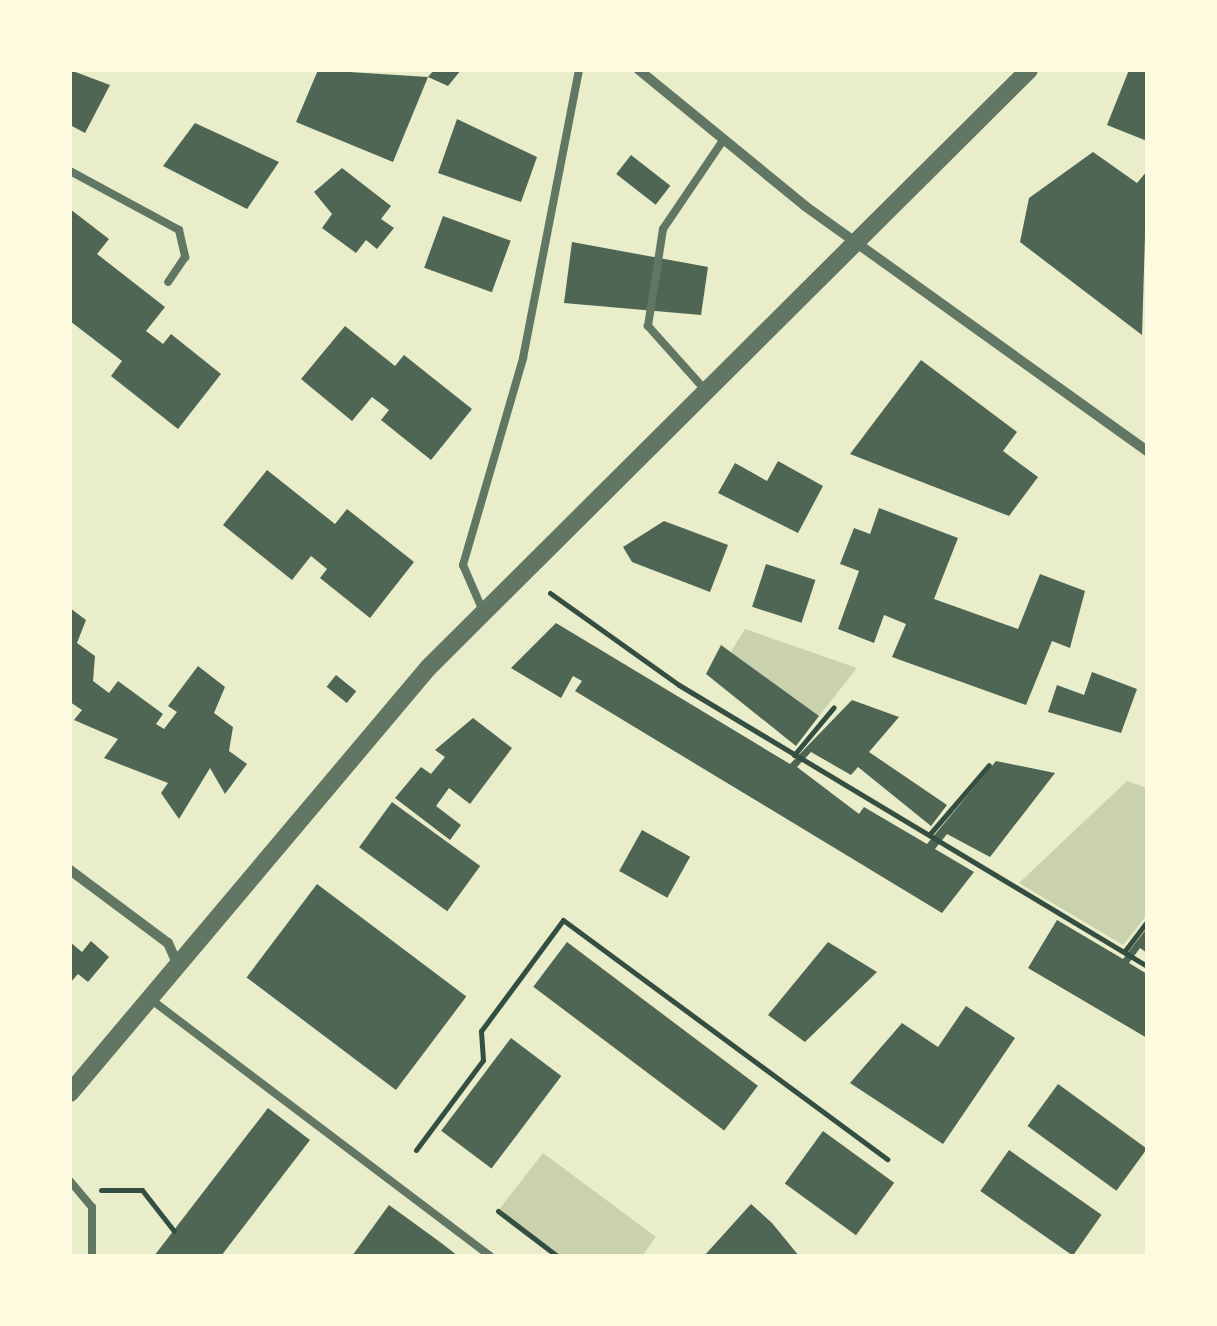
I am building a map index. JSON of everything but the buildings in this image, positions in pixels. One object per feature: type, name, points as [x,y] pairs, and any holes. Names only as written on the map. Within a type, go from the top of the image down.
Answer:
[{"type":"street","points":[[70,1094],[483,612],[1029,70]]},
{"type":"street","points":[[643,71],[724,140],[858,242],[1147,451]]},
{"type":"street","points":[[70,870],[168,944],[178,966]]},
{"type":"lane","points":[[483,612],[463,565],[524,358],[579,70]]},
{"type":"lane","points":[[707,392],[648,326],[662,229],[724,140]]},
{"type":"lane","points":[[70,171],[179,230],[185,256],[168,282]]},
{"type":"lane","points":[[149,998],[490,1256]]},
{"type":"lane","points":[[70,1182],[86,1193],[92,1256]]},
{"type":"path","points":[[550,593],[794,754],[1147,966]]},
{"type":"path","points":[[794,754],[834,706]]},
{"type":"path","points":[[929,836],[988,765]]},
{"type":"path","points":[[416,1150],[483,1060],[481,1031],[563,920],[888,1160]]},
{"type":"path","points":[[1124,952],[1147,922]]},
{"type":"path","points":[[86,1193],[142,1190],[174,1231]]},
{"type":"path","points":[[498,1211],[558,1256]]},
{"type":"green space","points":[[745,629],[857,668],[819,716],[730,653]]},
{"type":"green space","points":[[1127,781],[1147,788],[1147,915],[1123,945],[1019,883]]},
{"type":"green space","points":[[543,1153],[656,1237],[642,1256],[557,1256],[498,1211]]}]
